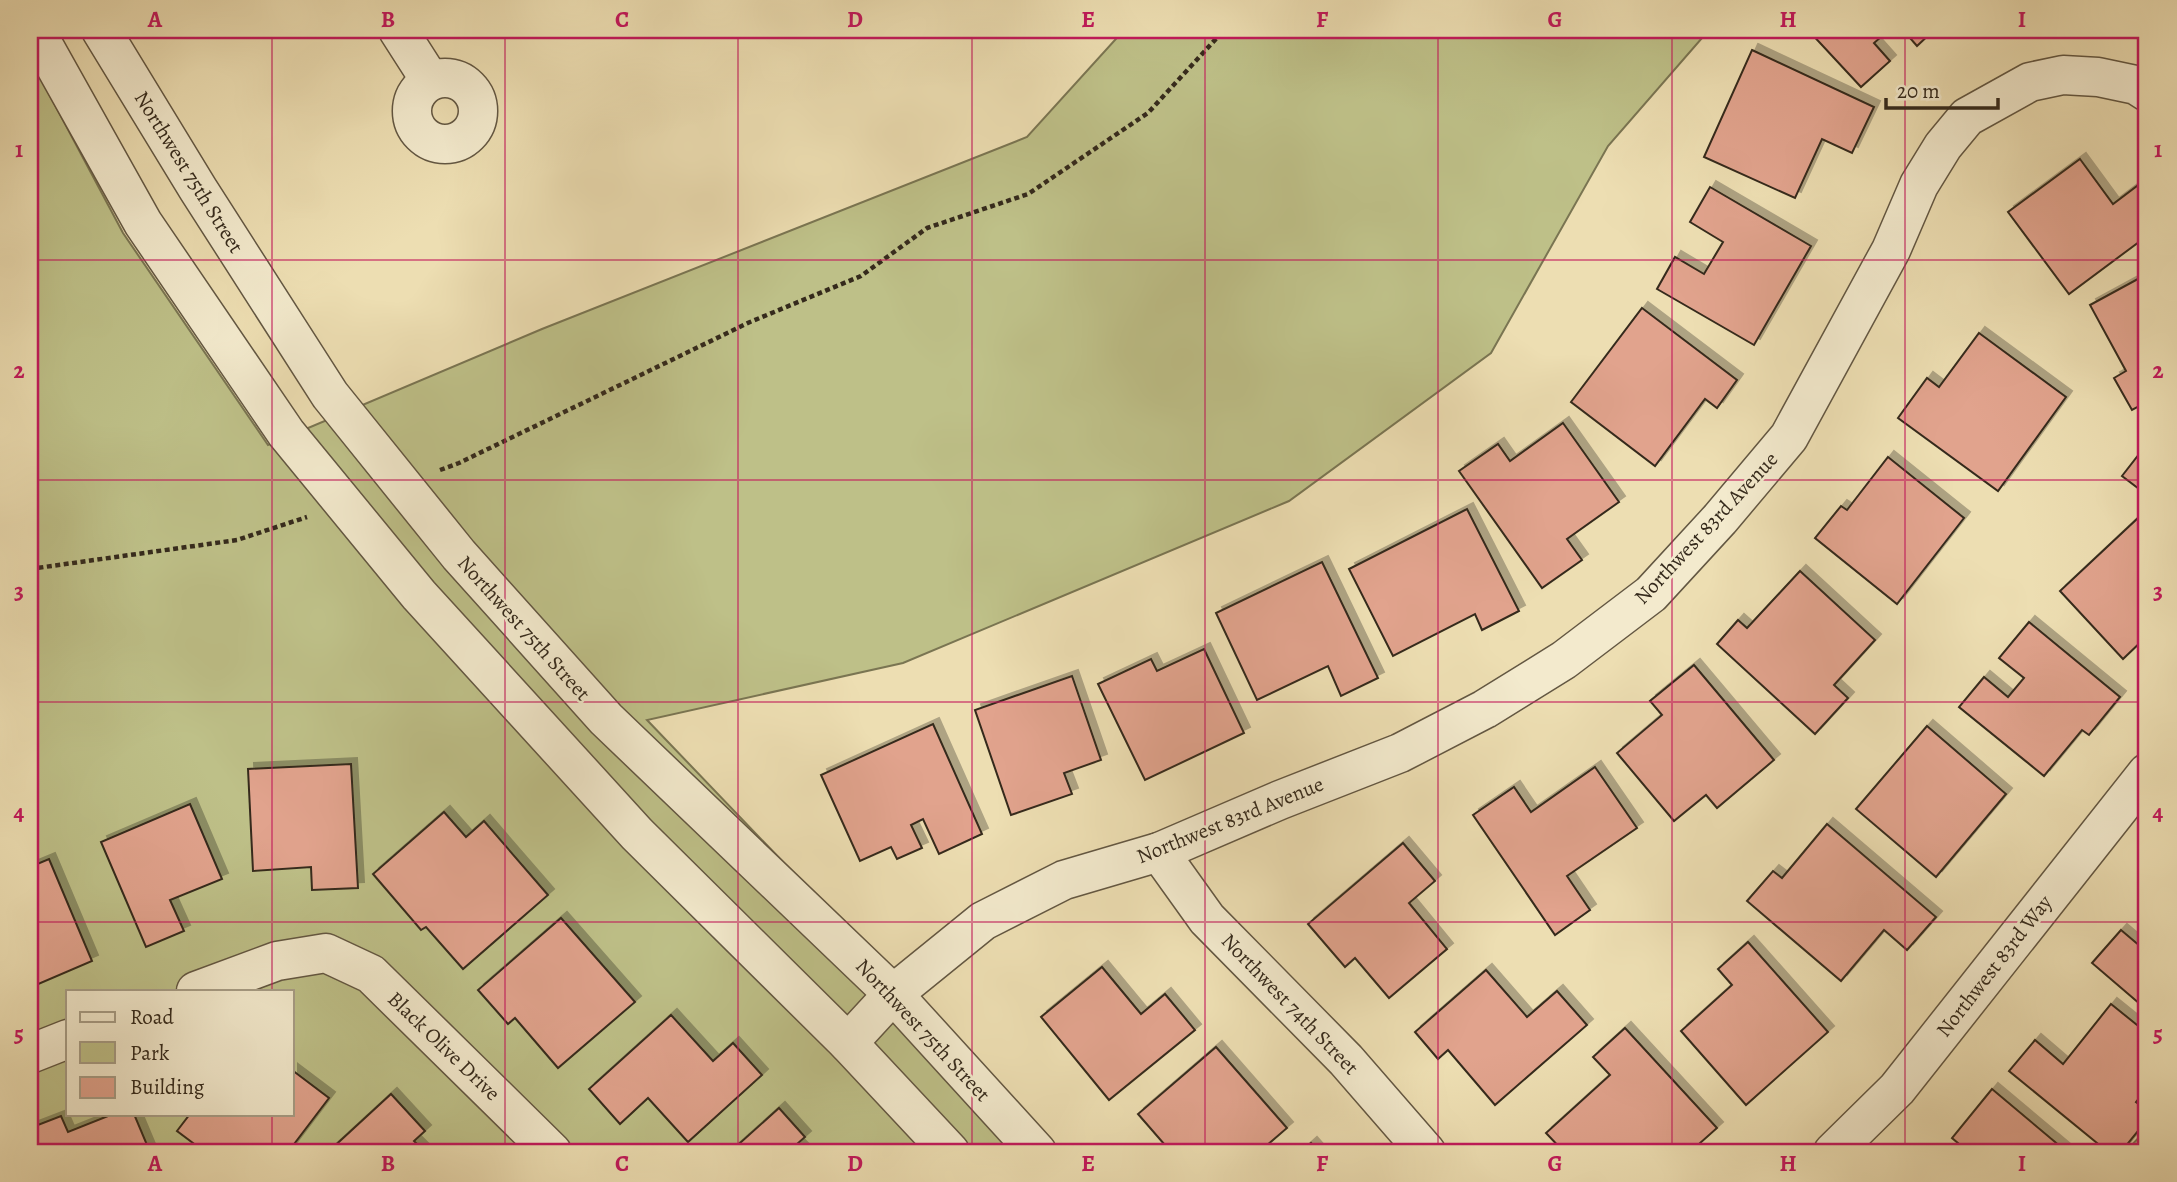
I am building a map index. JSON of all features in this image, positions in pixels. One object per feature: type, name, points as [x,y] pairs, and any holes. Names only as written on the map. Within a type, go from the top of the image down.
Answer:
[{"type":"street","points":[[35,30],[143,223],[286,433],[419,595],[637,834],[848,1043],[950,1152]]},
{"type":"street","name":"Northwest 75th Street","points":[[101,30],[198,189],[330,395],[459,555],[606,719],[893,994],[1037,1152]]},
{"type":"street","points":[[398,30],[430,80]]},
{"type":"street","name":"Northwest 83rd Avenue","points":[[848,1043],[893,994],[984,921],[1064,880],[1159,852],[1280,800],[1400,753],[1485,709],[1564,660],[1651,594],[1720,519],[1789,437],[1891,250],[1919,185],[1943,146],[1967,117],[2030,82],[2063,75],[2136,85],[2147,92]]},
{"type":"street","name":"Northwest 83rd Way","points":[[1833,1152],[1897,1089],[2147,773]]},
{"type":"street","name":"Northwest 74th Street","points":[[1159,852],[1207,919],[1346,1060],[1426,1152]]},
{"type":"street","name":"Black Olive Drive","points":[[199,990],[277,961],[326,953],[371,974],[552,1152]]},
{"type":"street","points":[[30,1054],[66,1040]]},
{"type":"path","points":[[401,484],[459,463],[750,322],[861,276],[927,229],[1028,194],[1148,113],[1224,30]]},
{"type":"path","points":[[30,569],[237,540],[344,504]]},
{"type":"green space","points":[[1124,30],[1709,30],[1608,146],[1491,353],[1289,501],[903,663],[647,720],[1061,1152],[30,1152],[30,58],[123,233],[268,445],[542,329],[1027,137]]},
{"type":"green space","points":[[2147,1129],[2147,1152],[2125,1152]]},
{"type":"building","points":[[1808,30],[1889,30],[1874,43],[1890,61],[1861,87]]},
{"type":"building","points":[[1903,30],[1934,30],[1917,46]]},
{"type":"building","points":[[1752,50],[1874,107],[1852,153],[1822,139],[1795,198],[1704,157]]},
{"type":"building","points":[[2080,159],[2113,204],[2137,186],[2147,200],[2147,236],[2069,294],[2008,212]]},
{"type":"building","points":[[1710,187],[1811,246],[1754,345],[1657,289],[1675,257],[1704,274],[1723,242],[1690,222]]},
{"type":"building","points":[[2147,274],[2147,402],[2132,410],[2114,378],[2126,371],[2090,305]]},
{"type":"building","points":[[1642,308],[1737,380],[1717,408],[1705,399],[1655,466],[1571,402]]},
{"type":"building","points":[[1979,333],[2066,397],[1998,491],[1898,418],[1927,378],[1939,387]]},
{"type":"building","points":[[1563,423],[1619,502],[1567,539],[1582,560],[1542,588],[1459,471],[1498,444],[1510,461]]},
{"type":"building","points":[[2147,444],[2147,495],[2122,476]]},
{"type":"building","points":[[1888,457],[1964,518],[1897,604],[1815,538],[1841,506],[1847,510]]},
{"type":"building","points":[[1467,509],[1519,611],[1482,630],[1475,614],[1393,656],[1349,569]]},
{"type":"building","points":[[2138,518],[2147,528],[2147,636],[2123,659],[2060,591]]},
{"type":"building","points":[[1322,562],[1378,678],[1341,696],[1328,666],[1257,700],[1216,613]]},
{"type":"building","points":[[1800,571],[1875,640],[1834,685],[1848,698],[1815,734],[1717,644],[1738,620],[1747,628]]},
{"type":"building","points":[[2029,622],[2120,697],[2089,735],[2082,730],[2044,776],[1959,707],[1984,677],[2008,697],[2024,678],[1999,658]]},
{"type":"building","points":[[1204,649],[1244,733],[1145,780],[1098,684],[1151,659],[1157,671]]},
{"type":"building","points":[[1694,665],[1774,760],[1717,808],[1706,795],[1674,821],[1617,753],[1662,715],[1650,701]]},
{"type":"building","points":[[1072,676],[1101,760],[1064,773],[1072,794],[1011,815],[975,710]]},
{"type":"building","points":[[933,724],[982,834],[939,854],[923,819],[911,825],[922,848],[897,859],[891,847],[860,861],[821,775]]},
{"type":"building","points":[[1927,726],[2006,794],[1936,877],[1856,809]]},
{"type":"building","points":[[351,764],[358,888],[312,890],[311,867],[253,871],[248,769]]},
{"type":"building","points":[[1595,767],[1637,828],[1567,876],[1590,910],[1555,935],[1473,815],[1514,787],[1531,812]]},
{"type":"building","points":[[190,804],[222,879],[170,900],[184,931],[146,947],[101,842]]},
{"type":"building","points":[[444,812],[466,837],[484,821],[548,895],[463,969],[426,927],[421,930],[373,874]]},
{"type":"building","points":[[1827,824],[1936,917],[1907,950],[1884,930],[1841,981],[1747,901],[1773,871],[1782,878]]},
{"type":"building","points":[[1403,843],[1435,881],[1409,903],[1447,949],[1389,998],[1355,958],[1345,967],[1308,924]]},
{"type":"building","points":[[49,859],[92,961],[36,985],[34,982],[30,984],[30,867]]},
{"type":"building","points":[[561,918],[635,1002],[558,1068],[515,1018],[508,1024],[478,990]]},
{"type":"building","points":[[2147,918],[2147,934],[2140,927]]},
{"type":"building","points":[[2121,930],[2147,952],[2147,1010],[2092,963]]},
{"type":"building","points":[[1748,942],[1828,1032],[1746,1105],[1681,1031],[1732,985],[1718,969]]},
{"type":"building","points":[[1102,967],[1141,1014],[1165,994],[1195,1030],[1109,1100],[1041,1017]]},
{"type":"building","points":[[1486,970],[1527,1017],[1557,991],[1587,1025],[1495,1105],[1448,1050],[1438,1059],[1415,1032]]},
{"type":"building","points":[[2111,1004],[2147,1033],[2147,1088],[2136,1102],[2147,1111],[2147,1120],[2121,1152],[2108,1152],[2009,1071],[2035,1040],[2063,1064]]},
{"type":"building","points":[[671,1015],[713,1061],[733,1043],[762,1075],[688,1142],[648,1098],[620,1124],[589,1089]]},
{"type":"building","points":[[1625,1028],[1717,1128],[1690,1152],[1564,1152],[1546,1133],[1610,1075],[1593,1057]]},
{"type":"building","points":[[1216,1047],[1287,1128],[1259,1152],[1171,1152],[1138,1114]]},
{"type":"building","points":[[294,1072],[329,1098],[288,1152],[205,1152],[177,1131],[188,1116],[294,1116]]},
{"type":"building","points":[[1992,1089],[2067,1152],[1963,1152],[1965,1149],[1952,1138]]},
{"type":"building","points":[[391,1094],[425,1131],[414,1141],[425,1152],[328,1152]]},
{"type":"building","points":[[779,1108],[805,1137],[797,1144],[805,1152],[730,1152]]},
{"type":"building","points":[[61,1116],[68,1132],[108,1116],[135,1116],[150,1152],[30,1152],[30,1128]]},
{"type":"building","points":[[1311,1143],[1319,1152],[1301,1152]]}]
